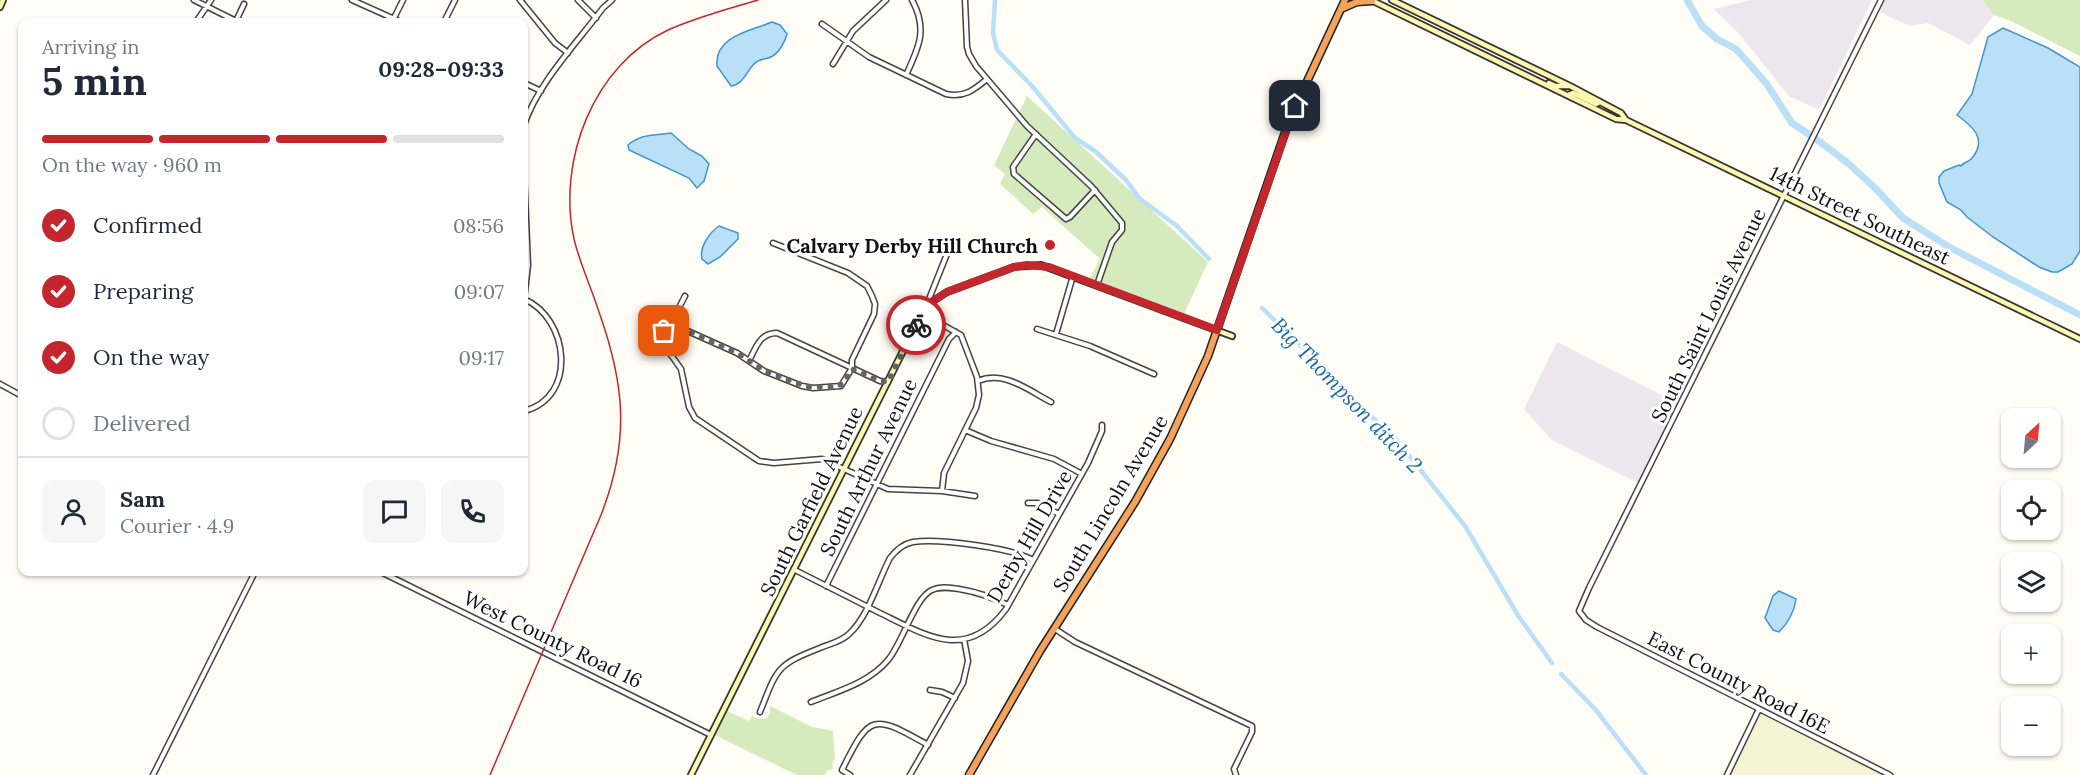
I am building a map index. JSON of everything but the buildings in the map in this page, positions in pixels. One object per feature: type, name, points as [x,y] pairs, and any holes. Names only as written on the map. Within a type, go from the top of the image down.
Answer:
[{"type":"highway","name":"South Lincoln Avenue","points":[[969,775],[1054,628],[1151,474],[1197,381],[1217,330],[1290,118],[1346,0]]},
{"type":"highway","points":[[1341,9],[1357,2],[1372,0]]},
{"type":"main road","points":[[0,7],[3,0]]},
{"type":"main road","name":"14th Street Southeast","points":[[1372,0],[1616,119],[1626,120],[1784,195],[2080,339]]},
{"type":"main road","name":"14th Street Southeast","points":[[1392,0],[1570,86],[1621,113],[1626,120]]},
{"type":"main road","points":[[1519,72],[1526,72],[1556,86],[1570,86]]},
{"type":"main road","points":[[1568,95],[1573,93],[1596,104],[1600,102]]},
{"type":"main road","points":[[923,314],[933,301],[947,292],[1014,267],[1041,265],[1232,336]]},
{"type":"main road","name":"South Garfield Avenue","points":[[691,775],[923,314]]},
{"type":"street","points":[[194,0],[229,18]]},
{"type":"street","points":[[198,18],[211,0]]},
{"type":"street","points":[[352,0],[387,18]]},
{"type":"street","points":[[394,18],[403,0]]},
{"type":"street","points":[[446,18],[455,0]]},
{"type":"street","points":[[520,0],[555,43],[568,53]]},
{"type":"street","points":[[578,0],[596,18]]},
{"type":"street","points":[[528,111],[568,53],[612,0]]},
{"type":"street","points":[[833,64],[846,41],[864,19],[886,0]]},
{"type":"street","points":[[906,75],[917,52],[920,39],[919,18],[912,0]]},
{"type":"street","points":[[965,0],[969,54],[1017,114],[1095,190],[1123,225],[1122,230],[1112,242],[1097,285]]},
{"type":"street","name":"South Saint Louis Avenue","points":[[1579,611],[1881,0]]},
{"type":"street","points":[[239,18],[244,4]]},
{"type":"street","points":[[822,24],[873,59],[946,94],[955,96],[970,92],[987,79]]},
{"type":"street","points":[[528,85],[541,91]]},
{"type":"street","points":[[1036,134],[1013,166],[1014,174],[1066,219],[1095,190]]},
{"type":"street","name":"South Garfield Avenue","points":[[923,314],[953,239]]},
{"type":"street","points":[[672,324],[737,353],[765,371],[813,388],[841,386],[852,369],[852,360],[874,314],[875,304],[867,286],[848,273],[773,243]]},
{"type":"street","points":[[1056,334],[1072,276]]},
{"type":"street","points":[[646,327],[662,331],[668,329],[685,296]]},
{"type":"street","points":[[528,302],[539,307],[546,314],[560,346],[562,363],[560,379],[552,393],[537,406],[528,409]]},
{"type":"street","points":[[923,314],[957,332],[965,342],[978,381],[978,399],[944,473],[942,492]]},
{"type":"street","points":[[1037,329],[1090,346],[1154,374]]},
{"type":"street","points":[[662,331],[669,352],[681,369],[689,407],[699,422],[759,461],[774,463],[822,459],[891,490],[975,496]]},
{"type":"street","points":[[749,361],[761,338],[774,332],[852,369],[888,382]]},
{"type":"street","name":"South Arthur Avenue","points":[[826,586],[949,339],[957,332]]},
{"type":"street","points":[[978,381],[993,377],[1005,378],[1051,402]]},
{"type":"street","points":[[0,384],[18,394]]},
{"type":"street","name":"Derby Hill Drive","points":[[795,570],[936,639],[964,639],[979,634],[1001,615],[1008,605],[1082,474],[1102,431],[1102,425]]},
{"type":"street","points":[[965,430],[991,441],[1054,459],[1082,474]]},
{"type":"street","points":[[1028,503],[1038,503],[1059,514]]},
{"type":"street","points":[[760,712],[774,679],[785,664],[847,636],[857,626],[895,551],[914,542],[961,544],[1022,555],[1033,560]]},
{"type":"street","points":[[153,775],[253,576]]},
{"type":"street","name":"West County Road 16","points":[[389,576],[711,735]]},
{"type":"street","points":[[812,702],[872,675],[890,658],[923,596],[932,590],[940,588],[977,592],[1008,605]]},
{"type":"street","name":"East County Road 16E","points":[[1579,611],[1586,620],[1597,627],[1890,775]]},
{"type":"street","points":[[1054,628],[1075,642],[1252,726],[1252,732],[1234,769],[1236,775]]},
{"type":"street","points":[[909,775],[963,683],[968,667],[968,653],[964,639]]},
{"type":"street","points":[[930,690],[938,690],[955,698]]},
{"type":"street","points":[[1727,775],[1759,709]]},
{"type":"street","points":[[850,775],[842,770],[860,736],[876,724],[895,726],[928,745]]},
{"type":"shaded area","points":[[1751,0],[1872,0],[1819,110],[1789,96],[1741,36],[1714,9]]},
{"type":"shaded area","points":[[1885,0],[1983,0],[1994,15],[1970,45],[1928,23],[1910,26],[1879,12]]},
{"type":"shaded area","points":[[1557,342],[1677,403],[1638,483],[1552,440],[1524,409]]},
{"type":"shaded area","points":[[1762,713],[1825,745],[1885,775],[1730,775]]},
{"type":"green space","points":[[1983,0],[2080,0],[2080,56],[2011,21],[1994,15]]},
{"type":"green space","points":[[1027,96],[1208,262],[1184,314],[1090,278],[1100,259],[1042,207],[1033,214],[1000,184],[1005,174],[994,165]]},
{"type":"green space","points":[[770,706],[812,727],[833,731],[835,759],[832,763],[833,769],[828,770],[825,775],[797,775],[715,735],[727,711],[749,721],[752,716],[765,719],[770,714]]},
{"type":"water","points":[[772,22],[780,25],[787,34],[781,47],[771,57],[756,62],[742,80],[731,86],[717,66],[721,48],[736,36]]},
{"type":"water","points":[[2003,28],[2048,48],[2080,67],[2080,251],[2072,264],[2058,272],[2039,267],[1993,237],[1961,210],[1947,202],[1939,183],[1939,177],[1944,171],[1971,160],[1977,151],[1979,145],[1976,133],[1957,115],[1972,94],[1988,37]]},
{"type":"water","points":[[671,133],[709,164],[704,181],[697,188],[689,178],[629,150],[628,145],[639,138]]},
{"type":"water","points":[[719,226],[738,233],[738,239],[720,257],[708,264],[702,259],[702,250],[709,236]]},
{"type":"water","points":[[1779,591],[1796,599],[1790,617],[1779,632],[1773,630],[1765,618],[1773,596]]},
{"type":"waterway","name":"Big Thompson ditch 2","points":[[995,0],[993,33],[997,50],[1032,86],[1075,138],[1095,151],[1126,180],[1140,199],[1177,226],[1209,259]]},
{"type":"waterway","points":[[1687,0],[1702,26],[1717,39],[1736,49],[1766,83],[1792,123],[1849,164],[1903,218],[1949,247],[2080,315]]},
{"type":"waterway","name":"Big Thompson ditch 2","points":[[1262,308],[1304,349],[1316,366],[1396,439],[1465,526],[1519,617],[1552,663]]},
{"type":"waterway","name":"Big Thompson ditch 2","points":[[1561,674],[1595,709],[1646,775]]},
{"type":"railway","points":[[490,775],[601,515],[617,462],[621,413],[619,389],[608,339],[576,248],[570,209],[571,178],[576,148],[587,118],[601,91],[619,66],[642,46],[679,25],[758,0]]},
{"type":"way so far","points":[[664,331],[672,324],[737,353],[765,371],[802,386],[834,388],[843,384],[852,369],[888,382],[916,325]]},
{"type":"place","name":"Calvary Derby Hill Church","points":[[1050,245]]},
{"type":"route","points":[[916,325],[933,301],[947,292],[1002,270],[1041,265],[1217,330],[1295,106]]}]
